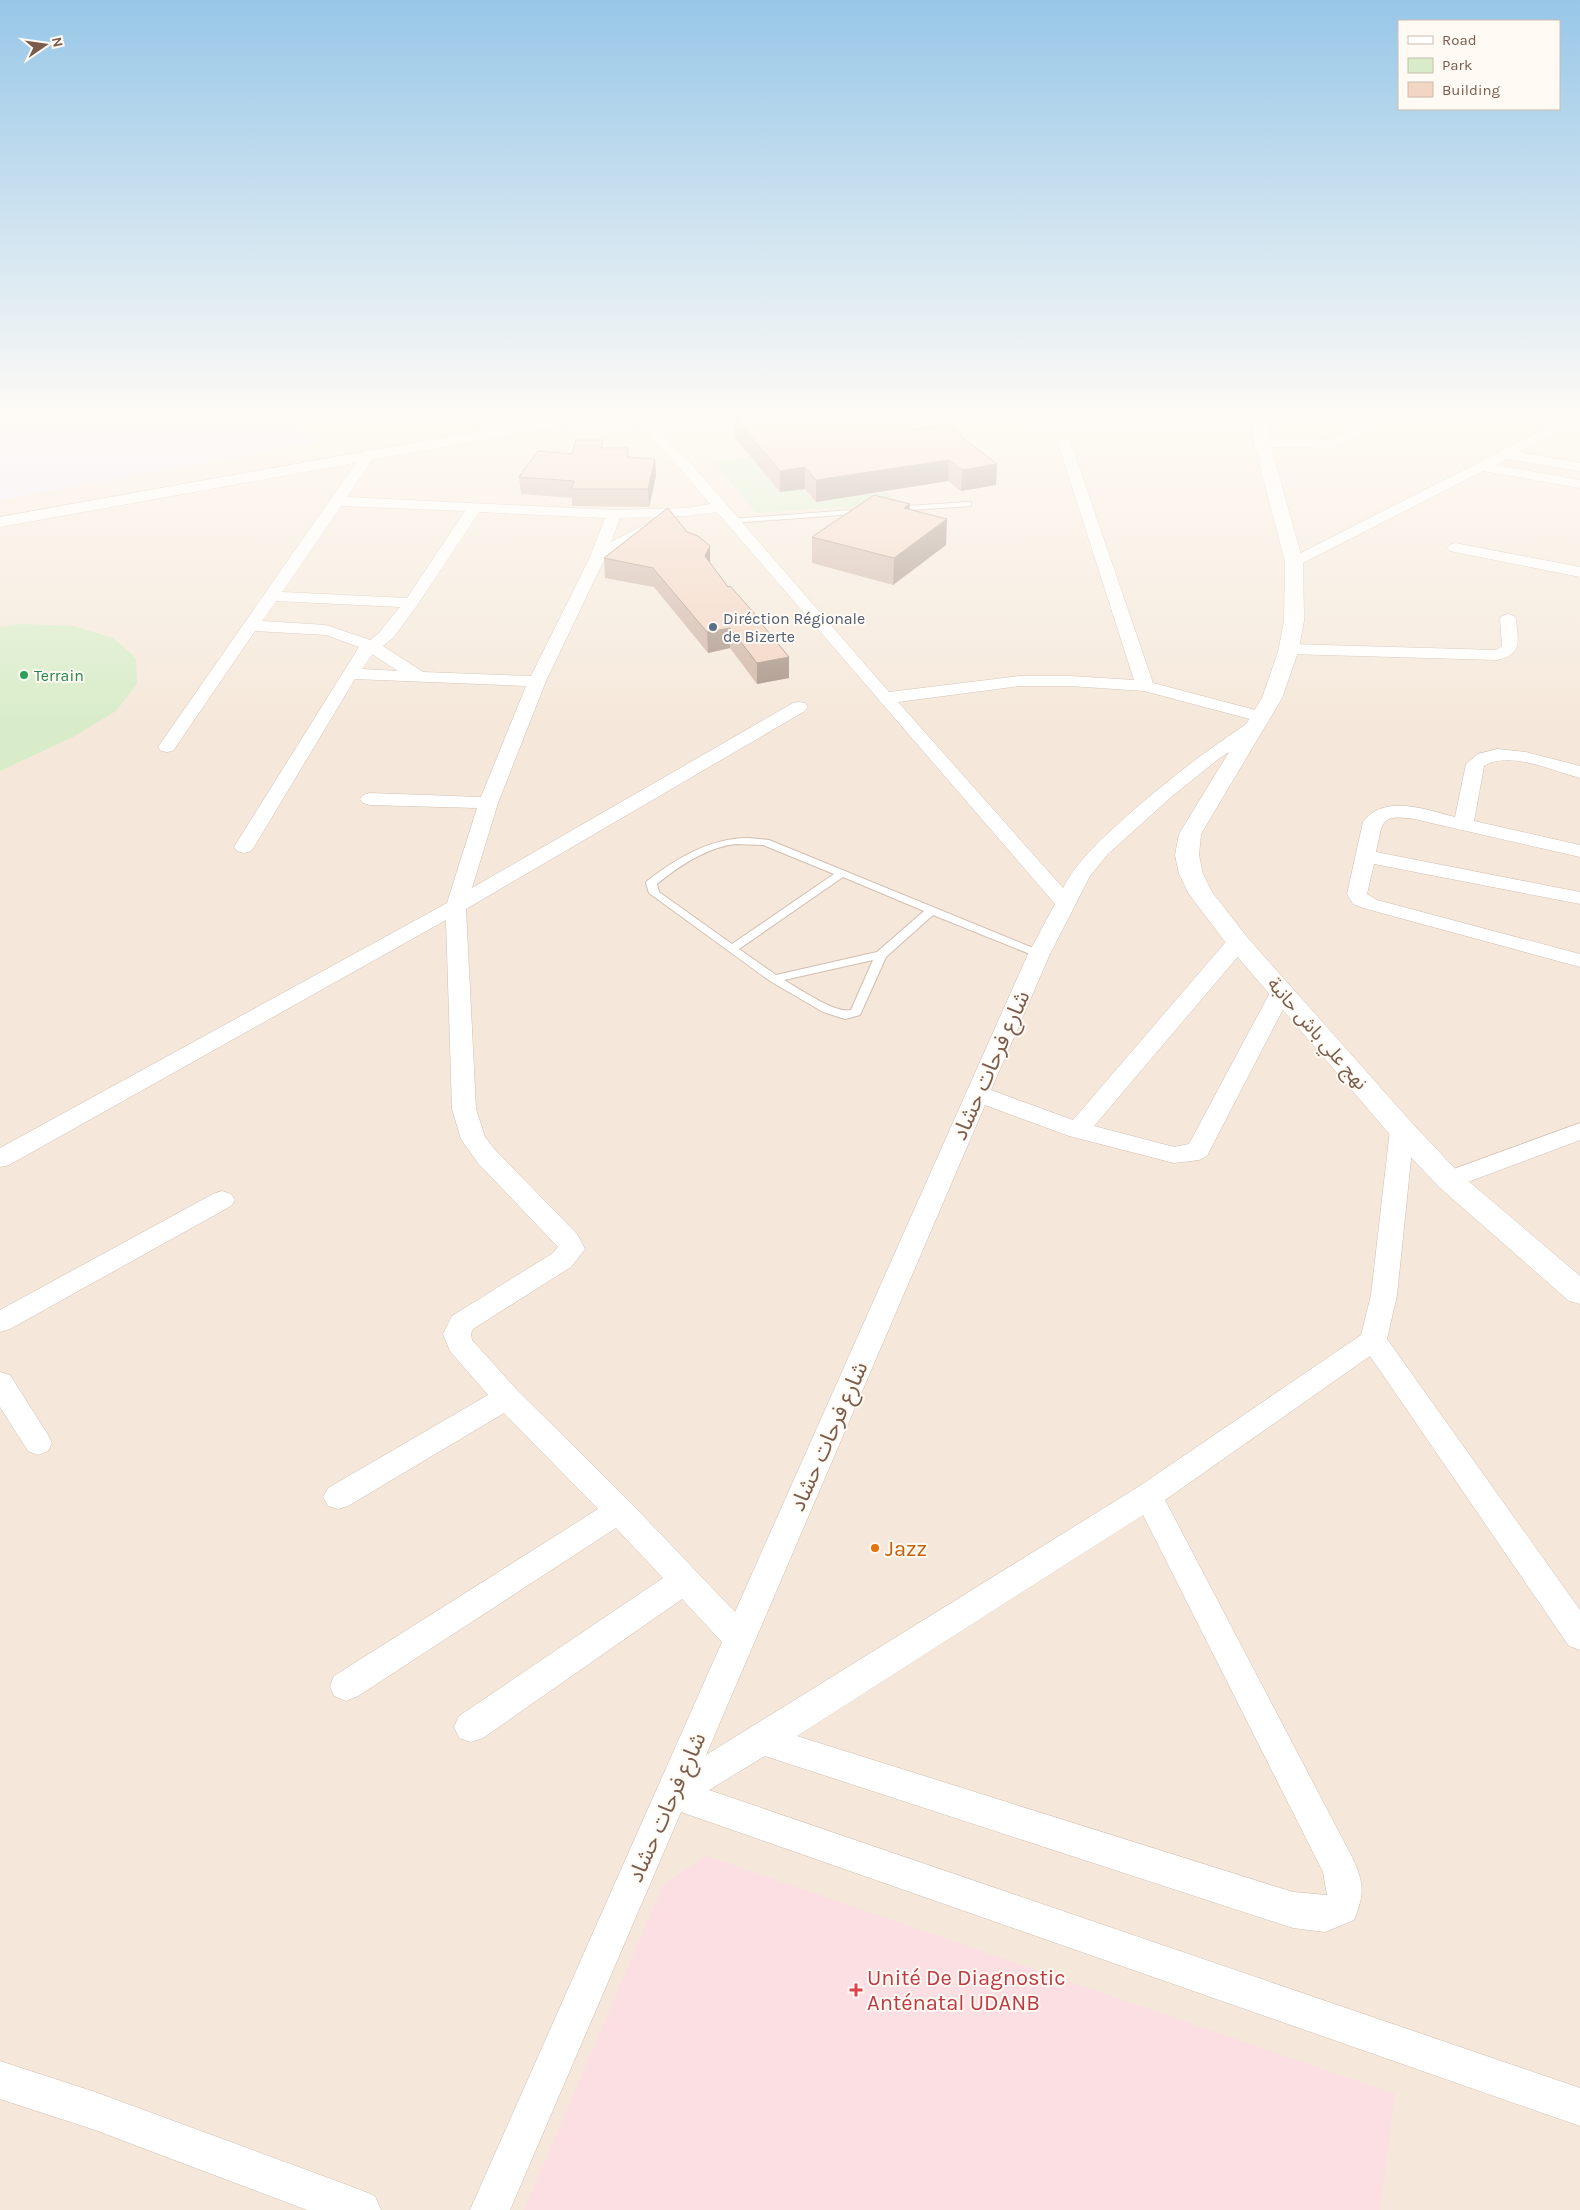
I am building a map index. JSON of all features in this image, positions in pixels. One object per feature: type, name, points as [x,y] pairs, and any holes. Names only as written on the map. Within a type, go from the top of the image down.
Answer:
[{"type":"street","points":[[167,746],[324,521]]},
{"type":"street","points":[[244,847],[369,647],[385,637],[411,603],[466,521]]},
{"type":"street","points":[[611,521],[598,557],[537,681],[488,803],[456,906],[459,1023],[464,1108],[467,1122],[474,1138],[487,1157],[568,1240],[572,1249],[562,1260],[462,1323],[457,1334],[460,1344],[507,1398],[619,1511],[740,1639]]},
{"type":"street","points":[[598,557],[661,521]]},
{"type":"street","points":[[732,521],[1066,904]]},
{"type":"street","points":[[1091,521],[1145,686]]},
{"type":"street","name":"نهج علي باش حانبة","points":[[1282,521],[1294,562],[1294,621],[1289,649],[1272,698],[1190,834],[1187,855],[1191,874],[1201,894],[1238,942],[1282,990],[1402,1130],[1449,1180],[1580,1293]]},
{"type":"street","points":[[1294,562],[1373,521]]},
{"type":"street","points":[[1455,548],[1580,572]]},
{"type":"street","points":[[271,596],[411,603]]},
{"type":"street","points":[[1289,649],[1497,655],[1506,652],[1510,646],[1508,619]]},
{"type":"street","points":[[250,626],[305,628],[351,637],[421,677]]},
{"type":"street","points":[[351,674],[537,681]]},
{"type":"street","points":[[885,698],[1020,681],[1070,681],[1145,686],[1257,722]]},
{"type":"street","points":[[0,1159],[456,906],[800,708]]},
{"type":"street","name":"شارع فرحات حشاد","points":[[490,2210],[1039,954],[1081,874],[1101,850],[1128,824],[1210,756],[1257,722]]},
{"type":"street","points":[[1463,824],[1475,764],[1484,757],[1509,755],[1525,757],[1580,772]]},
{"type":"street","points":[[370,799],[488,803]]},
{"type":"street","points":[[1580,851],[1414,813],[1385,812],[1377,816],[1373,822],[1357,894],[1360,900],[1580,961]]},
{"type":"street","points":[[1365,856],[1580,898]]},
{"type":"street","points":[[1078,1130],[1238,942]]},
{"type":"street","points":[[978,1094],[1078,1130],[1174,1155],[1190,1154],[1198,1150],[1282,990]]},
{"type":"street","points":[[672,1793],[762,1740],[1148,1496],[1373,1340],[1384,1295],[1402,1130]]},
{"type":"street","points":[[1449,1180],[1580,1131]]},
{"type":"street","points":[[0,1322],[222,1200]]},
{"type":"street","points":[[1373,1340],[1580,1636]]},
{"type":"street","points":[[0,1384],[38,1443]]},
{"type":"street","points":[[338,1497],[507,1398]]},
{"type":"street","points":[[762,1740],[1293,1910],[1326,1914],[1340,1907],[1345,1893],[1340,1869],[1148,1496]]},
{"type":"street","points":[[346,1686],[619,1511]]},
{"type":"street","points":[[471,1727],[684,1580]]},
{"type":"street","points":[[672,1793],[1580,2107]]},
{"type":"street","points":[[0,2080],[95,2112],[361,2210]]},
{"type":"lane","points":[[931,911],[881,955],[856,1012],[845,1015],[827,1009],[774,979],[654,893],[651,883],[662,873],[717,844],[743,840],[765,842],[1039,954]]},
{"type":"lane","points":[[732,949],[842,873]]},
{"type":"lane","points":[[774,979],[881,955]]},
{"type":"shaded area","points":[[0,521],[1580,521],[1580,2210],[0,2210]]},
{"type":"shaded area","name":"Unité De Diagnostic Anténatal UDANB","points":[[707,1856],[1395,2094],[1380,2210],[524,2210],[663,1885]]},
{"type":"green space","points":[[21,624],[73,626],[113,638],[136,658],[137,684],[116,711],[73,737],[0,771],[0,627]]},
{"type":"building","points":[[651,521],[678,521],[687,532],[698,536],[710,546],[705,556],[728,587],[730,586],[762,622],[760,622],[789,657],[757,663],[730,628],[707,632],[653,568],[604,558]]},
{"type":"building","points":[[835,521],[944,521],[894,558],[812,537]]},
{"type":"place","name":"Diréction Régionale de Bizerte","points":[[713,627]]},
{"type":"place","name":"Terrain","points":[[24,675]]},
{"type":"place","name":"Jazz","points":[[875,1548]]},
{"type":"place","name":"Unité De Diagnostic Anténatal UDANB","points":[[856,1990]]}]
